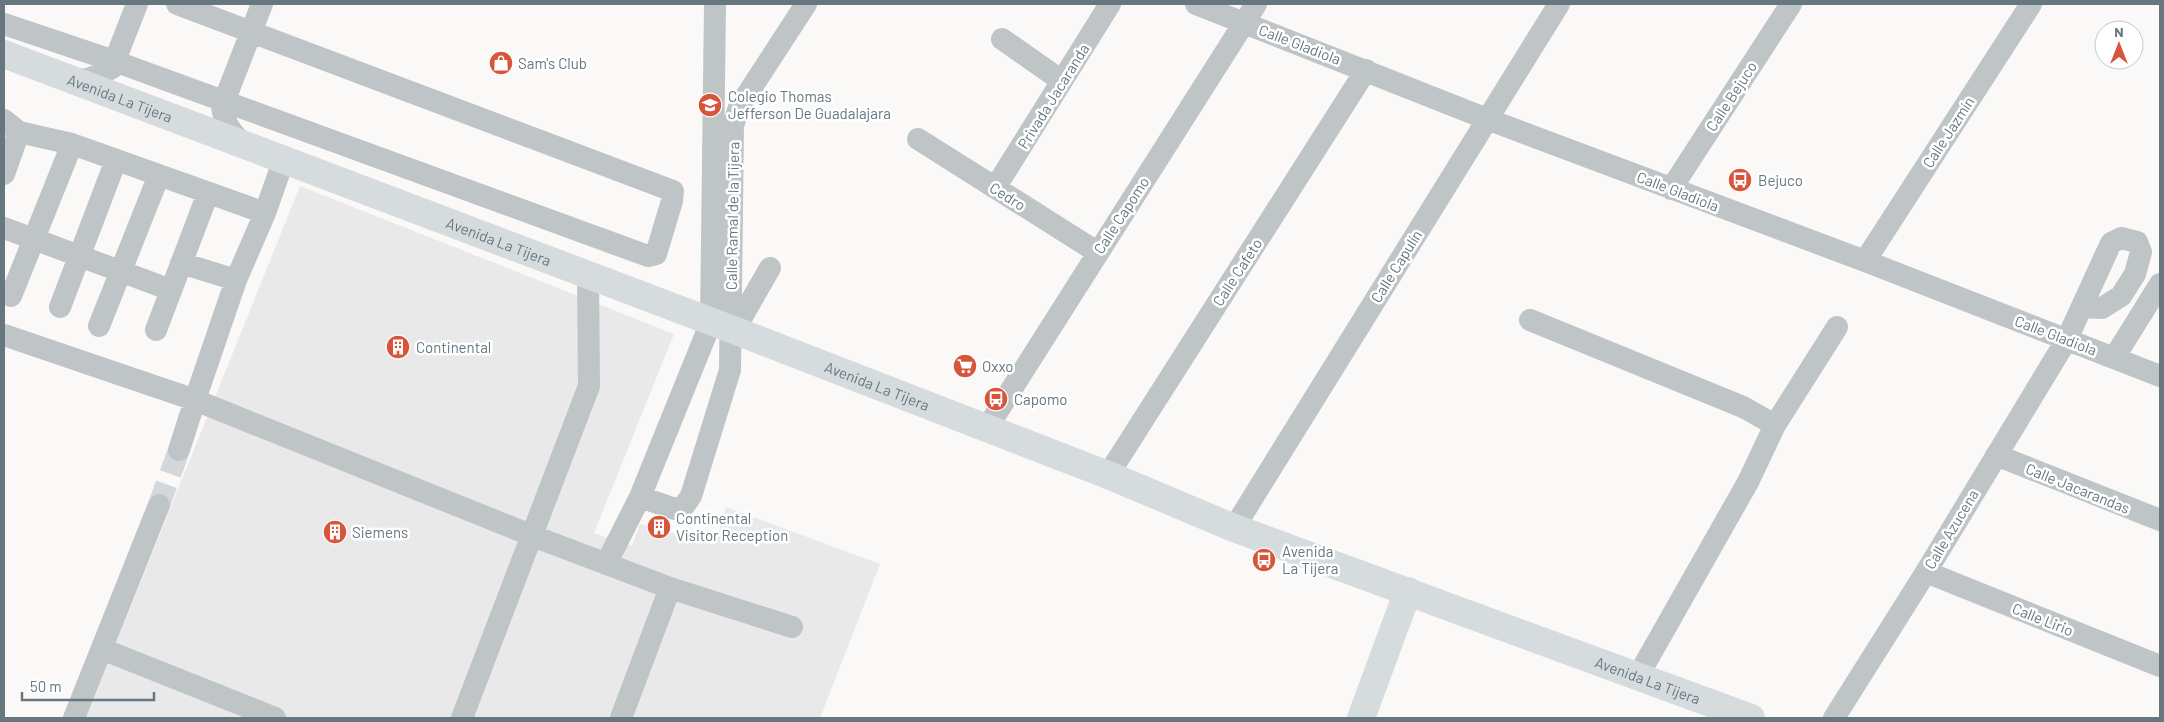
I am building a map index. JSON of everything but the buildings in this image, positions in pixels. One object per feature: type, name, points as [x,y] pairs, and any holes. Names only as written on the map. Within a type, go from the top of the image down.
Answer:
[{"type":"main road","name":"Avenida La Tijera","points":[[4,54],[726,327],[1108,475],[1234,528],[1751,718]]},
{"type":"main road","points":[[1361,718],[1408,591]]},
{"type":"street","points":[[73,80],[89,79],[113,65],[137,4]]},
{"type":"street","points":[[4,24],[223,105],[648,256],[656,254],[672,201],[673,191],[177,4]]},
{"type":"street","points":[[243,144],[232,133],[224,118],[223,105],[262,4]]},
{"type":"street","points":[[640,497],[675,508],[684,506],[691,496],[730,370],[726,327],[715,4]]},
{"type":"street","name":"Calle Ramal de la Tijera","points":[[726,327],[733,126],[739,107],[806,4]]},
{"type":"street","name":"Privada Jacaranda","points":[[995,188],[1110,4]]},
{"type":"street","name":"Calle Gladiola","points":[[1196,4],[1487,119],[1865,260],[2160,376]]},
{"type":"street","name":"Calle Capomo","points":[[987,428],[1256,4]]},
{"type":"street","name":"Calle Capulín","points":[[1234,528],[1559,4]]},
{"type":"street","name":"Calle Bejuco","points":[[1671,189],[1791,4]]},
{"type":"street","name":"Calle Jazmín","points":[[1865,260],[2032,4]]},
{"type":"street","points":[[1002,39],[1062,81]]},
{"type":"street","points":[[113,65],[123,92],[135,103]]},
{"type":"street","name":"Calle Cafeto","points":[[1108,475],[1366,70]]},
{"type":"street","points":[[181,121],[198,120],[223,105]]},
{"type":"street","points":[[4,174],[12,126],[72,144],[264,213]]},
{"type":"street","name":"Cedro","points":[[918,139],[1097,252]]},
{"type":"street","points":[[11,296],[72,144]]},
{"type":"street","points":[[180,450],[236,280],[284,159]]},
{"type":"street","points":[[60,307],[116,160]]},
{"type":"street","points":[[99,326],[158,176]]},
{"type":"street","points":[[156,330],[208,193]]},
{"type":"street","points":[[4,228],[171,290]]},
{"type":"street","points":[[181,263],[236,280]]},
{"type":"street","points":[[606,564],[726,327],[743,315],[770,268]]},
{"type":"street","points":[[462,718],[590,386],[588,275]]},
{"type":"street","points":[[2114,358],[2160,284]]},
{"type":"street","name":"Calle Azucena","points":[[1834,718],[1926,572],[2067,339],[2082,307]]},
{"type":"street","points":[[1530,320],[1743,407],[1775,425]]},
{"type":"street","points":[[1638,676],[1748,482],[1775,425],[1837,327]]},
{"type":"street","points":[[4,335],[195,400],[533,536],[670,588],[792,627]]},
{"type":"street","name":"Calle Jacarandas","points":[[1996,455],[2160,520]]},
{"type":"street","points":[[74,718],[159,505]]},
{"type":"street","name":"Calle Lirio","points":[[1926,572],[2160,666]]},
{"type":"street","points":[[621,718],[670,588]]},
{"type":"street","points":[[102,649],[275,718]]},
{"type":"shaded area","points":[[300,186],[674,334],[594,533],[632,546],[640,524],[715,545],[726,507],[880,564],[820,718],[86,718]]},
{"type":"tunnel","points":[[159,505],[179,450]]},
{"type":"place","name":"Sam's Club","points":[[501,63]]},
{"type":"place","name":"Colegio Thomas Jefferson De Guadalajara","points":[[710,105]]},
{"type":"place","name":"Bejuco","points":[[1740,180]]},
{"type":"place","name":"Continental","points":[[398,347]]},
{"type":"place","name":"Oxxo","points":[[965,366]]},
{"type":"place","name":"Capomo","points":[[996,399]]},
{"type":"place","name":"Continental Visitor Reception","points":[[659,527]]},
{"type":"place","name":"Siemens","points":[[335,532]]},
{"type":"place","name":"Avenida La Tijera","points":[[1264,560]]}]
